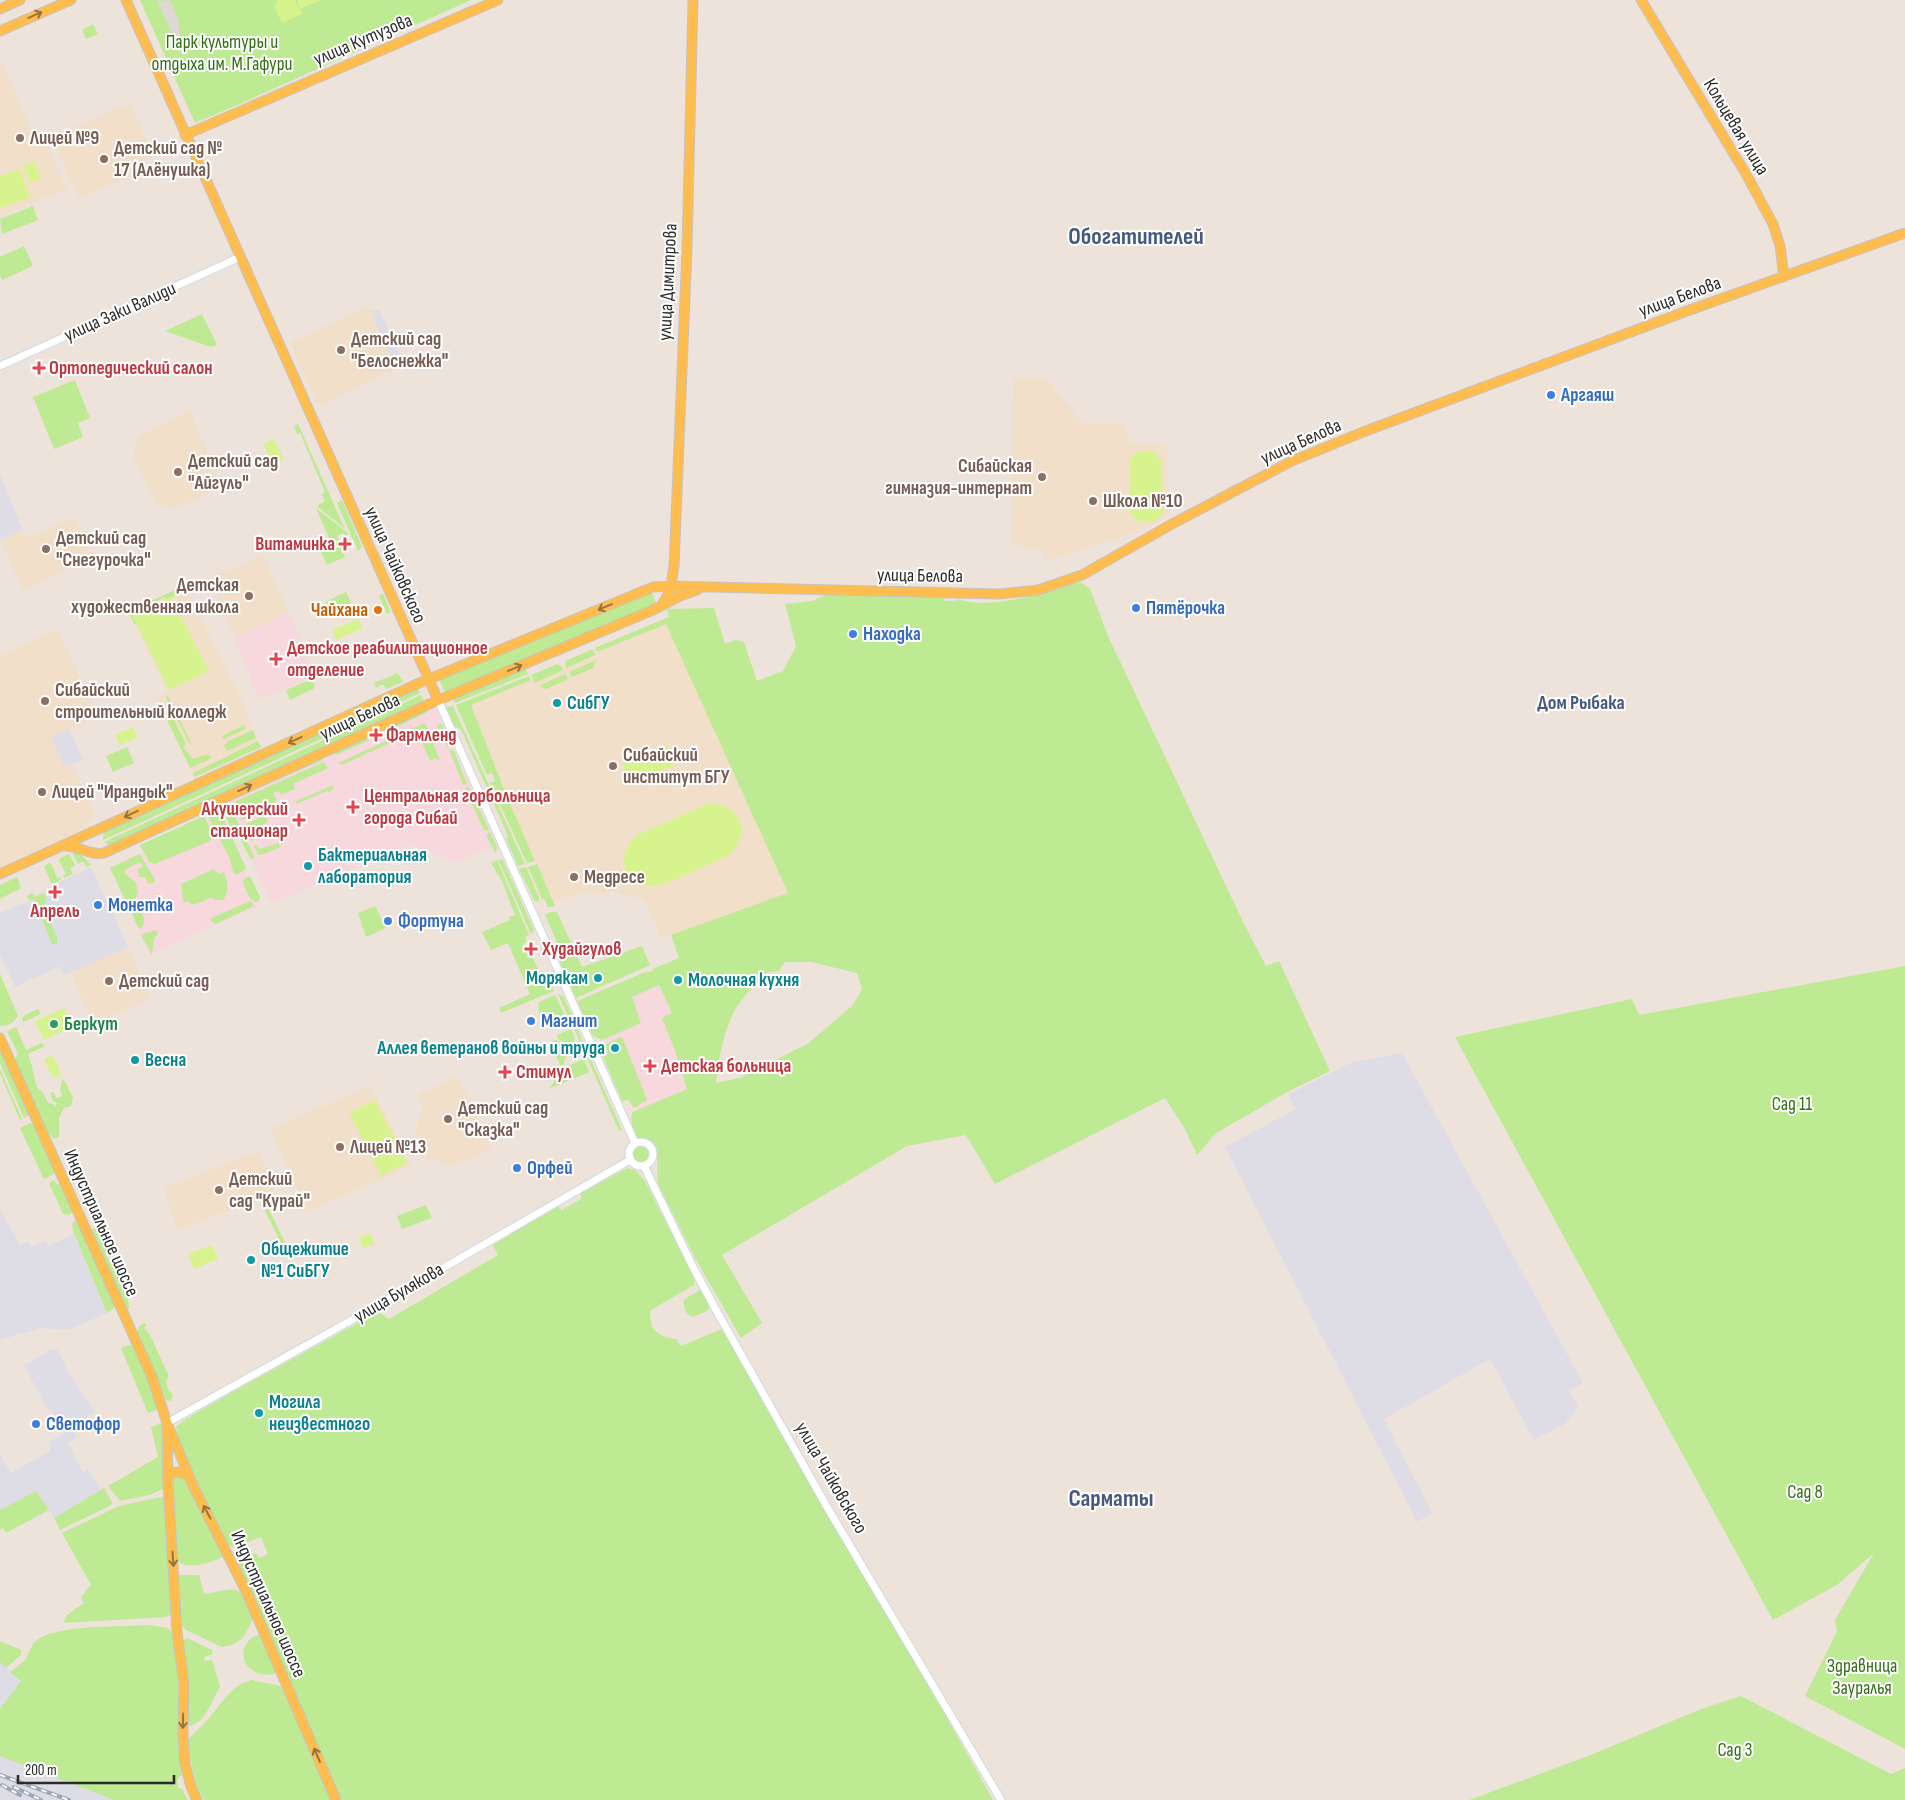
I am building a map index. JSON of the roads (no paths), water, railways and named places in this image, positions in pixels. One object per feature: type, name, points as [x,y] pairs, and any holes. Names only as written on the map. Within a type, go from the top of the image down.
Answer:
[{"type":"main road","points":[[0,9],[20,0]]},
{"type":"main road","points":[[1,27],[71,0]]},
{"type":"main road","name":"улица Чайковского","points":[[126,0],[438,700]]},
{"type":"main road","name":"улица Кутузова","points":[[185,135],[498,0]]},
{"type":"main road","name":"улица Димитрова","points":[[663,605],[671,586],[674,566],[687,249],[693,0]]},
{"type":"main road","name":"Кольцевая улица","points":[[1641,0],[1774,224],[1780,246],[1784,277]]},
{"type":"main road","name":"улица Белова","points":[[0,874],[74,840],[85,839],[429,679],[653,587],[999,594],[1038,590],[1086,572],[1292,461],[1460,395],[1905,233]]},
{"type":"main road","points":[[663,605],[659,590],[653,587],[666,578],[674,566]]},
{"type":"main road","name":"улица Белова","points":[[61,846],[80,848],[94,854],[104,853],[438,700],[702,588]]},
{"type":"main road","points":[[85,839],[89,852]]},
{"type":"main road","name":"Индустриальное шоссе","points":[[0,1038],[152,1377],[167,1423],[190,1477],[247,1593],[336,1800]]},
{"type":"main road","name":"Индустриальное шоссе","points":[[167,1423],[167,1478],[178,1632],[184,1684],[183,1736],[185,1763],[191,1787],[197,1800]]},
{"type":"main road","points":[[167,1478],[176,1471],[190,1477]]},
{"type":"street","name":"улица Заки Валиди","points":[[0,366],[240,257]]},
{"type":"street","name":"улица Чайковского","points":[[438,700],[636,1143]]},
{"type":"street","points":[[636,1143],[646,1143],[652,1152],[652,1158],[644,1166],[636,1165],[630,1160],[628,1153],[630,1147],[636,1143]]},
{"type":"street","name":"улица Булякова","points":[[167,1423],[400,1293],[630,1160]]},
{"type":"street","name":"улица Чайковского","points":[[644,1166],[716,1310],[835,1520],[1002,1800]]},
{"type":"railway","points":[[0,1775],[69,1800]]},
{"type":"railway","points":[[2,1785],[20,1795]]},
{"type":"railway","points":[[14,1787],[41,1800]]},
{"type":"place","name":"Лицей №9","points":[[20,138]]},
{"type":"place","name":"Детский сад № 17 (Алёнушка)","points":[[104,159]]},
{"type":"place","name":"Детский сад \"Белоснежка\"","points":[[341,350]]},
{"type":"place","name":"Ортопедический салон","points":[[39,368]]},
{"type":"place","name":"Аргаяш","points":[[1551,395]]},
{"type":"place","name":"Детский сад \"Айгуль\"","points":[[178,472]]},
{"type":"place","name":"Сибайская гимназия-интернат","points":[[1042,477]]},
{"type":"place","name":"Школа №10","points":[[1093,501]]},
{"type":"place","name":"Витаминка","points":[[345,544]]},
{"type":"place","name":"Детский сад \"Снегурочка\"","points":[[46,549]]},
{"type":"place","name":"Детская художественная школа","points":[[249,596]]},
{"type":"place","name":"Пятёрочка","points":[[1136,608]]},
{"type":"place","name":"Чайхана","points":[[378,610]]},
{"type":"place","name":"Находка","points":[[853,634]]},
{"type":"place","name":"Детское реабилитационное отделение","points":[[276,659]]},
{"type":"place","name":"Сибайский строительный колледж","points":[[45,701]]},
{"type":"place","name":"СибГУ","points":[[557,703]]},
{"type":"place","name":"Фармленд","points":[[376,735]]},
{"type":"place","name":"Сибайский институт БГУ","points":[[613,766]]},
{"type":"place","name":"Лицей \"Ирандык\"","points":[[42,792]]},
{"type":"place","name":"Центральная горбольница города Сибай","points":[[353,807]]},
{"type":"place","name":"Акушерский стационар","points":[[299,820]]},
{"type":"place","name":"Бактериальная лаборатория","points":[[308,866]]},
{"type":"place","name":"Медресе","points":[[574,877]]},
{"type":"place","name":"Апрель","points":[[55,892]]},
{"type":"place","name":"Монетка","points":[[98,905]]},
{"type":"place","name":"Фортуна","points":[[388,921]]},
{"type":"place","name":"Худайгулов","points":[[531,949]]},
{"type":"place","name":"Морякам","points":[[598,978]]},
{"type":"place","name":"Молочная кухня","points":[[678,980]]},
{"type":"place","name":"Детский сад","points":[[109,981]]},
{"type":"place","name":"Магнит","points":[[531,1021]]},
{"type":"place","name":"Беркут","points":[[54,1024]]},
{"type":"place","name":"Аллея ветеранов войны и труда","points":[[615,1048]]},
{"type":"place","name":"Весна","points":[[135,1060]]},
{"type":"place","name":"Детская больница","points":[[650,1066]]},
{"type":"place","name":"Стимул","points":[[505,1072]]},
{"type":"place","name":"Детский сад \"Сказка\"","points":[[448,1119]]},
{"type":"place","name":"Лицей №13","points":[[340,1147]]},
{"type":"place","name":"Орфей","points":[[517,1168]]},
{"type":"place","name":"Детский сад \"Курай\"","points":[[219,1190]]},
{"type":"place","name":"Общежитие №1 СиБГУ","points":[[251,1260]]},
{"type":"place","name":"Могила неизвестного","points":[[259,1413]]},
{"type":"place","name":"Светофор","points":[[36,1424]]},
{"type":"district","name":"Обогатителей","points":[[1136,236]]},
{"type":"district","name":"Дом Рыбака","points":[[1581,703]]},
{"type":"district","name":"Сарматы","points":[[1111,1498]]},
{"type":"park label","name":"Парк культуры и отдыха им. М.Гафури","points":[[222,53]]},
{"type":"park label","name":"Сад 11","points":[[1792,1104]]},
{"type":"park label","name":"Сад 8","points":[[1805,1492]]},
{"type":"park label","name":"Здравница Зауралья","points":[[1862,1677]]},
{"type":"park label","name":"Сад 3","points":[[1735,1750]]}]
